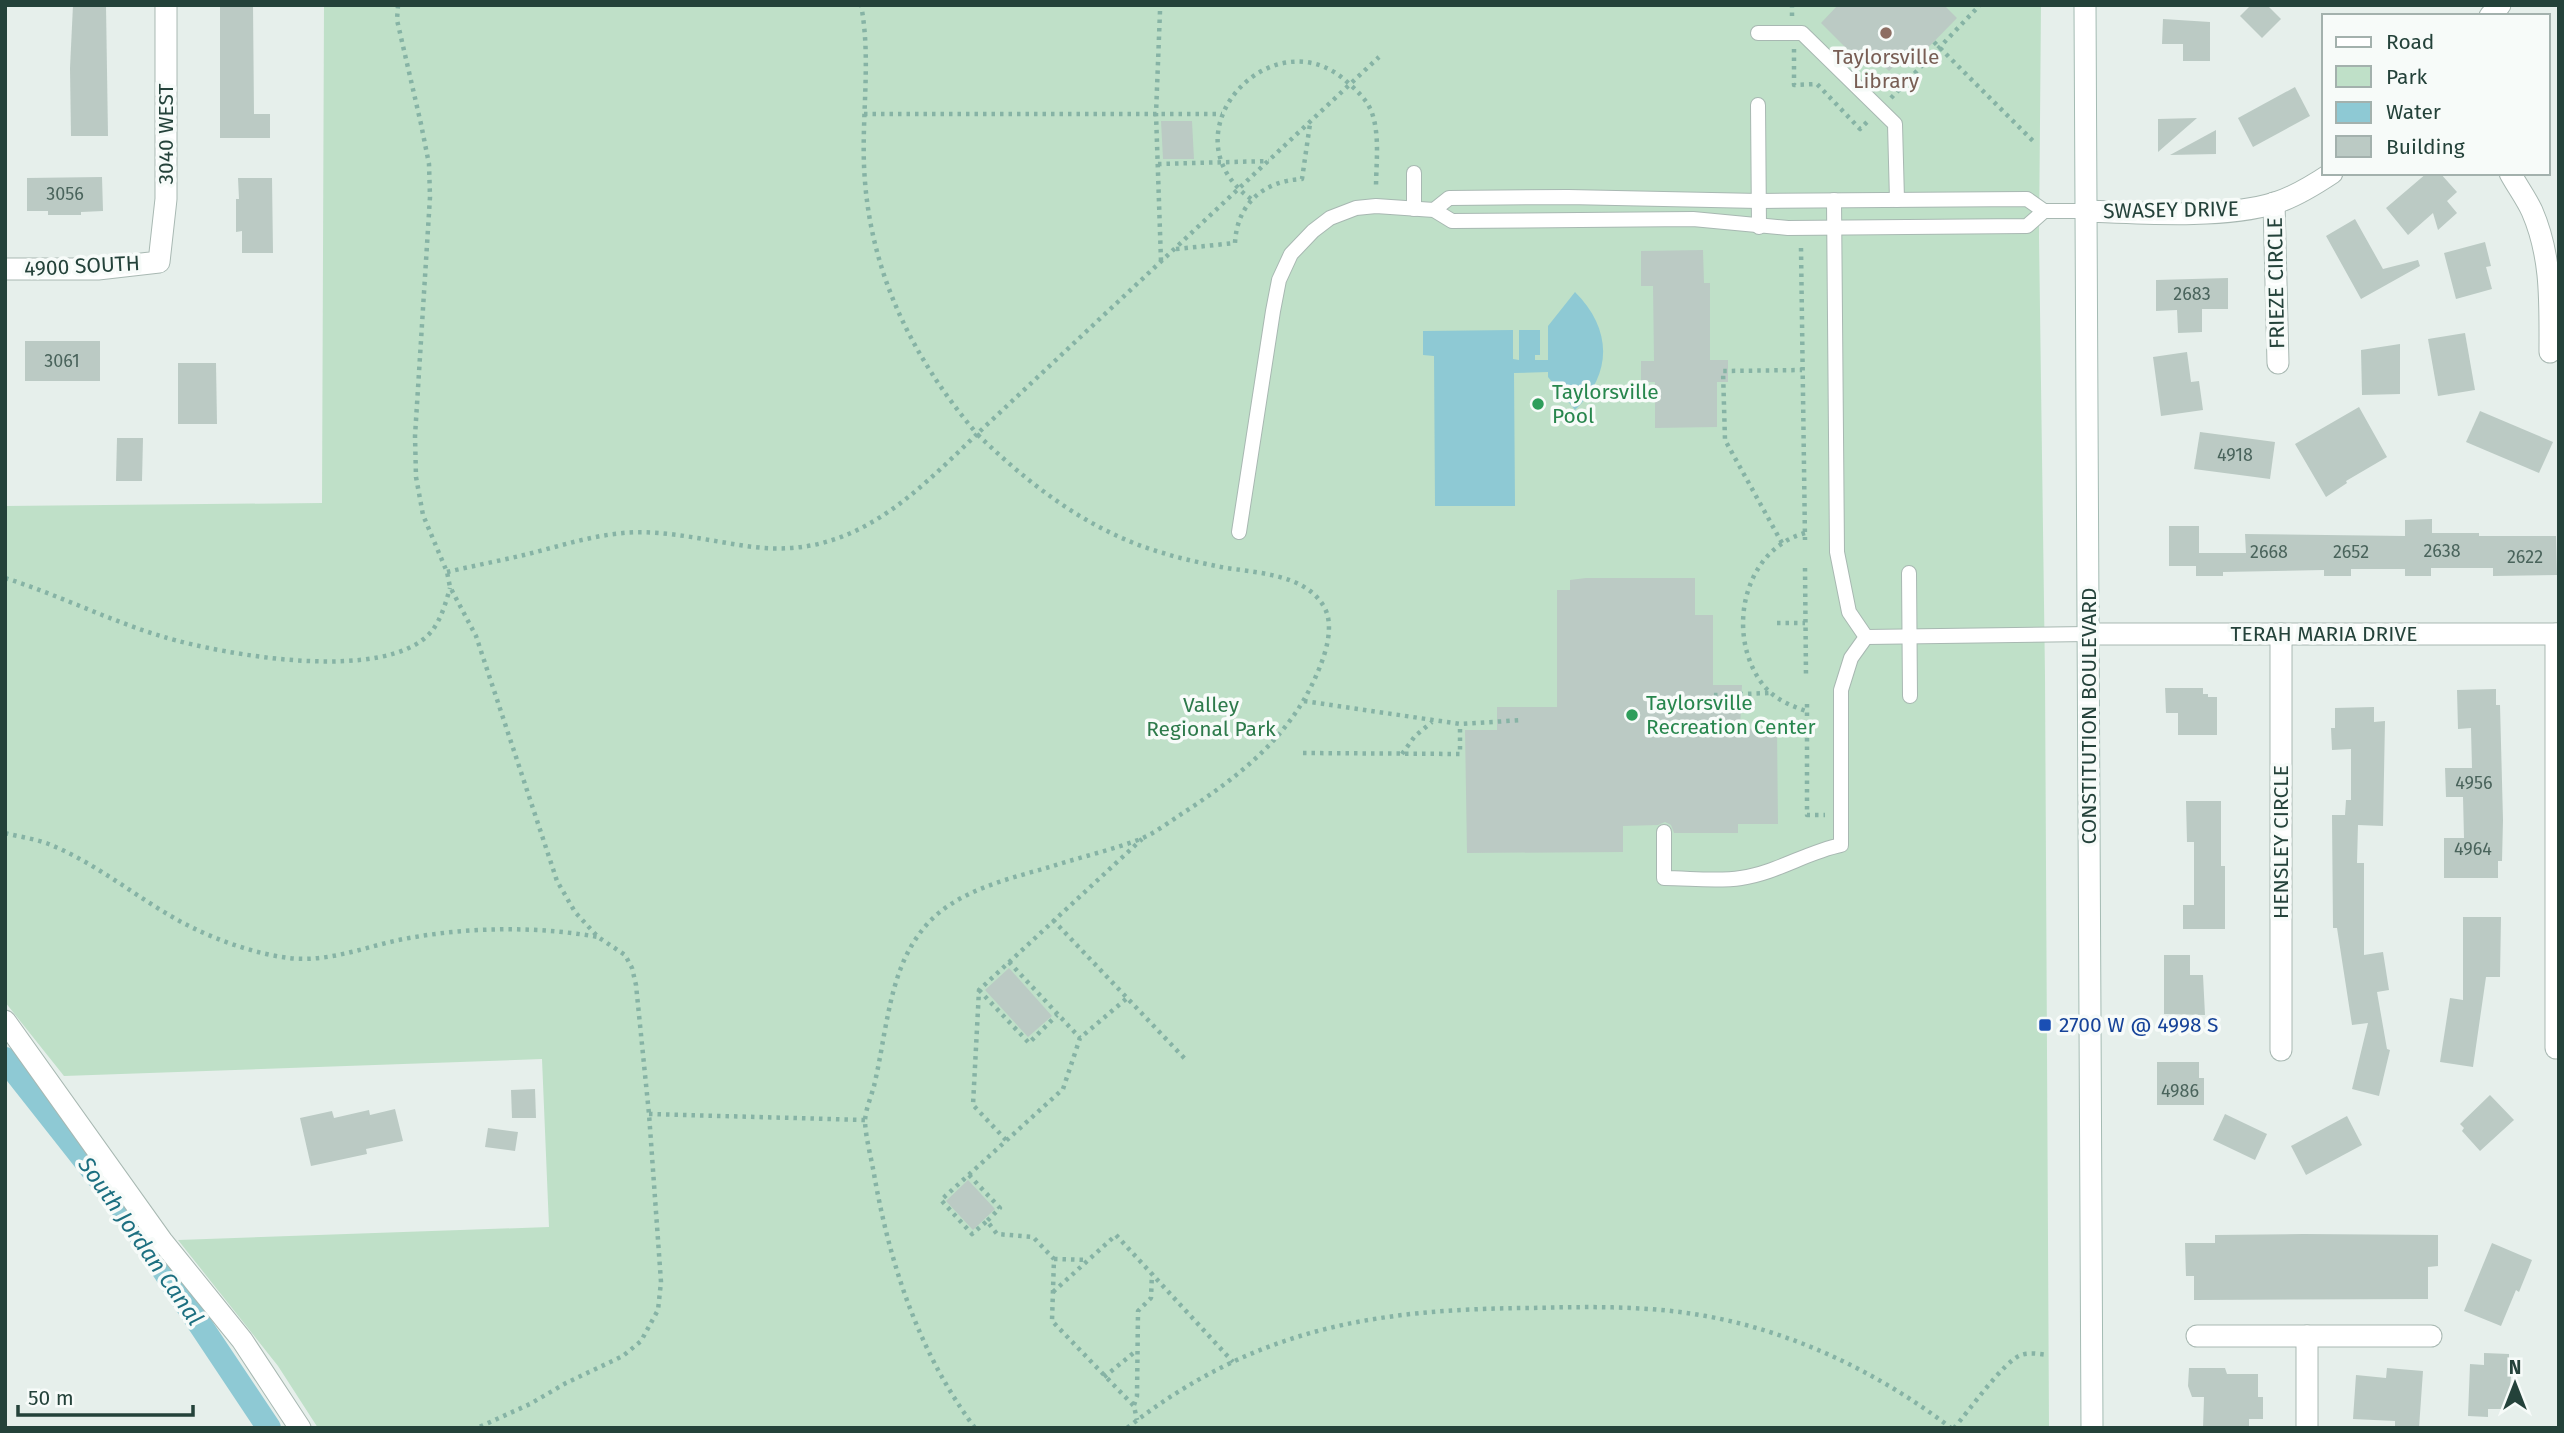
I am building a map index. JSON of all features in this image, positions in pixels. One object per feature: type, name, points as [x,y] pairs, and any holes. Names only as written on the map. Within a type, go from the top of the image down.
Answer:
[{"type":"street","name":"3040 WEST","points":[[159,262],[166,199],[166,5]]},
{"type":"street","name":"CONSTITUTION BOULEVARD","points":[[2085,5],[2092,1428]]},
{"type":"street","name":"SWASEY DRIVE","points":[[2085,211],[2145,214],[2208,212],[2274,203],[2312,187],[2329,175]]},
{"type":"street","points":[[2511,175],[2532,210],[2544,246],[2549,272],[2550,352]]},
{"type":"street","name":"FRIEZE CIRCLE","points":[[2274,203],[2278,363]]},
{"type":"street","name":"4900 SOUTH","points":[[5,269],[98,269],[159,262]]},
{"type":"street","name":"TERAH MARIA DRIVE","points":[[2089,634],[2558,634]]},
{"type":"street","name":"HENSLEY CIRCLE","points":[[2281,634],[2281,1050]]},
{"type":"street","points":[[2556,1048],[2558,634]]},
{"type":"street","points":[[5,1021],[162,1241],[242,1340],[300,1428]]},
{"type":"street","points":[[2197,1336],[2431,1336]]},
{"type":"street","points":[[2306,1428],[2307,1336]]},
{"type":"lane","points":[[1758,33],[1802,33],[1895,124],[1897,200]]},
{"type":"lane","points":[[1758,105],[1759,227]]},
{"type":"lane","points":[[1414,173],[1414,209]]},
{"type":"lane","points":[[1434,209],[1449,198],[1594,197],[1759,201],[2027,199],[2044,211],[2085,211]]},
{"type":"lane","points":[[1835,200],[1838,552],[1847,608],[1866,637]]},
{"type":"lane","points":[[1239,532],[1273,311],[1283,267],[1313,230],[1342,213],[1376,206],[1434,209],[1452,221],[1693,219],[1759,227],[1835,227],[2027,226],[2044,211]]},
{"type":"lane","points":[[1909,573],[1910,696]]},
{"type":"lane","points":[[1866,637],[2089,634]]},
{"type":"lane","points":[[1664,832],[1664,878],[1741,878],[1763,873],[1841,845],[1841,690],[1851,658],[1866,637]]},
{"type":"path","points":[[398,5],[397,20],[429,164],[430,198],[415,436],[416,477],[424,515],[447,572],[450,587],[476,636],[557,881],[575,912],[598,937],[625,956],[632,968],[649,1114],[661,1282],[658,1310],[653,1321],[641,1341],[623,1356],[477,1428]]},
{"type":"path","points":[[861,5],[867,201],[881,267],[892,299],[941,390],[977,434],[1040,490],[1091,523],[1124,539],[1194,562],[1282,578],[1311,591],[1326,609],[1328,631],[1322,661],[1304,701],[1264,752],[1238,776],[1142,839],[979,990],[973,1105],[1006,1140]]},
{"type":"path","points":[[1160,10],[1156,114],[1161,262]]},
{"type":"path","points":[[1934,42],[2033,141]]},
{"type":"path","points":[[447,572],[580,540],[624,533],[658,534],[757,548],[802,548],[822,545],[867,526],[923,485],[1379,57]]},
{"type":"path","points":[[1251,199],[1227,177],[1221,163],[1218,138],[1222,114],[1242,84],[1270,67],[1289,63],[1308,63],[1327,68],[1351,85],[1367,104],[1374,123],[1376,192]]},
{"type":"path","points":[[864,114],[1222,114]]},
{"type":"path","points":[[1176,249],[1235,243],[1237,223],[1251,199],[1271,185],[1302,179],[1310,123]]},
{"type":"path","points":[[1158,164],[1270,161]]},
{"type":"path","points":[[1801,248],[1805,540]]},
{"type":"path","points":[[1782,543],[1725,440],[1723,371],[1802,370]]},
{"type":"path","points":[[1805,533],[1782,543],[1758,566],[1745,602],[1744,623],[1745,641],[1752,665],[1762,683],[1771,693],[1806,711]]},
{"type":"path","points":[[1805,568],[1806,677]]},
{"type":"path","points":[[5,578],[47,591],[114,620],[165,638],[256,656],[326,661],[360,661],[409,648],[431,632],[444,608],[450,587]]},
{"type":"path","points":[[1744,623],[1751,623]]},
{"type":"path","points":[[1777,623],[1805,623]]},
{"type":"path","points":[[1714,695],[1771,693]]},
{"type":"path","points":[[1304,701],[1433,722],[1460,724],[1523,720]]},
{"type":"path","points":[[1807,704],[1807,815],[1826,815]]},
{"type":"path","points":[[1402,754],[1415,736],[1433,722]]},
{"type":"path","points":[[1303,753],[1460,754],[1460,724]]},
{"type":"path","points":[[5,833],[51,845],[115,879],[193,928],[230,943],[289,958],[348,954],[408,938],[474,930],[568,932],[598,937]]},
{"type":"path","points":[[975,1428],[946,1387],[935,1366],[895,1265],[880,1205],[865,1120],[894,985],[906,951],[933,919],[963,898],[1004,881],[1142,839]]},
{"type":"path","points":[[1053,920],[1187,1061]]},
{"type":"path","points":[[1008,962],[1080,1038]]},
{"type":"path","points":[[979,990],[1029,1043],[1057,1015]]},
{"type":"path","points":[[969,1175],[1000,1208],[972,1234],[942,1200],[1006,1140],[1066,1086],[1080,1038],[1126,999]]},
{"type":"path","points":[[649,1114],[865,1120]]},
{"type":"path","points":[[987,1221],[997,1234],[1033,1237],[1054,1259],[1090,1260]]},
{"type":"path","points":[[1053,1292],[1116,1235],[1233,1362]]},
{"type":"path","points":[[1054,1259],[1052,1321],[1134,1406]]},
{"type":"path","points":[[1137,1420],[1134,1406],[1138,1311],[1151,1298],[1152,1273]]},
{"type":"path","points":[[1127,1428],[1198,1380],[1272,1345],[1355,1321],[1398,1314],[1490,1308],[1606,1307],[1662,1310],[1740,1324],[1814,1349],[1892,1386],[1953,1428],[2018,1356],[2028,1353],[2048,1355]]},
{"type":"path","points":[[1104,1377],[1137,1351]]},
{"type":"green space","name":"Valley Regional Park","points":[[324,5],[2041,5],[2039,237],[2045,676],[2049,1428],[318,1428],[278,1366],[178,1240],[549,1227],[542,1059],[64,1076],[5,1002],[5,506],[322,503]]},
{"type":"water","points":[[1575,292],[1596,321],[1603,351],[1596,381],[1587,396],[1575,410],[1548,377],[1548,372],[1514,373],[1515,506],[1435,506],[1434,356],[1423,355],[1423,331],[1513,330],[1513,359],[1519,360],[1519,330],[1540,330],[1540,355],[1535,355],[1535,360],[1548,360],[1548,326]]},
{"type":"building","points":[[73,5],[106,5],[108,136],[71,136]]},
{"type":"building","points":[[220,5],[253,5],[254,114],[270,114],[270,138],[220,138]]},
{"type":"building","name":"Taylorsville Library","points":[[1838,5],[1944,5],[1957,18],[1911,65],[1903,57],[1889,71],[1866,49],[1856,58],[1821,23]]},
{"type":"building","points":[[2251,5],[2267,5],[2281,19],[2262,38],[2240,16]]},
{"type":"building","points":[[2163,19],[2210,22],[2210,61],[2183,61],[2183,44],[2162,44]]},
{"type":"building","points":[[2295,87],[2310,116],[2253,147],[2238,118]]},
{"type":"building","points":[[2197,118],[2158,152],[2158,119]]},
{"type":"building","points":[[1161,121],[1192,121],[1194,159],[1163,159]]},
{"type":"building","points":[[2216,130],[2216,154],[2170,155]]},
{"type":"building","points":[[2425,175],[2442,175],[2457,192],[2447,201],[2457,213],[2438,230],[2433,213],[2408,235],[2386,208]]},
{"type":"building","points":[[102,177],[103,211],[81,212],[81,215],[48,215],[48,211],[27,211],[27,178]]},
{"type":"building","points":[[238,178],[272,178],[273,253],[242,253],[242,231],[236,232]]},
{"type":"building","points":[[2355,219],[2383,269],[2418,260],[2420,266],[2361,299],[2326,236]]},
{"type":"building","points":[[2485,242],[2491,266],[2486,267],[2492,289],[2456,299],[2444,253]]},
{"type":"building","points":[[1703,250],[1704,283],[1710,283],[1710,360],[1728,360],[1728,382],[1717,382],[1717,427],[1655,428],[1655,382],[1641,382],[1641,361],[1654,361],[1653,286],[1641,286],[1641,251]]},
{"type":"building","points":[[2228,278],[2228,309],[2202,309],[2202,332],[2178,333],[2177,310],[2156,311],[2156,280]]},
{"type":"building","points":[[2465,333],[2475,390],[2438,396],[2428,339]]},
{"type":"building","points":[[25,341],[100,341],[100,381],[25,381]]},
{"type":"building","points":[[2400,344],[2400,394],[2362,395],[2361,350]]},
{"type":"building","points":[[2187,352],[2191,382],[2199,381],[2203,410],[2161,416],[2153,357]]},
{"type":"building","points":[[178,363],[216,363],[217,424],[178,424]]},
{"type":"building","points":[[2359,407],[2387,457],[2346,481],[2347,483],[2326,497],[2295,444]]},
{"type":"building","points":[[2480,411],[2553,442],[2539,473],[2466,442]]},
{"type":"building","points":[[2200,432],[2275,442],[2270,479],[2194,469]]},
{"type":"building","points":[[117,438],[143,438],[142,481],[116,481]]},
{"type":"building","points":[[2432,519],[2432,533],[2556,536],[2557,575],[2493,576],[2493,568],[2431,568],[2431,576],[2405,576],[2405,569],[2351,569],[2351,576],[2324,576],[2324,570],[2223,572],[2223,576],[2196,576],[2196,566],[2169,566],[2169,526],[2199,526],[2199,553],[2246,553],[2245,534],[2405,536],[2405,520]]},
{"type":"building","name":"Taylorsville Recreation Center","points":[[1695,578],[1695,615],[1713,615],[1713,685],[1742,685],[1740,729],[1777,728],[1778,824],[1738,824],[1738,833],[1674,833],[1671,825],[1665,822],[1658,825],[1623,826],[1623,852],[1467,853],[1465,730],[1497,730],[1497,707],[1557,707],[1557,590],[1570,590],[1570,580]]},
{"type":"building","points":[[2165,688],[2203,688],[2203,694],[2217,697],[2217,735],[2178,735],[2178,713],[2166,713]]},
{"type":"building","points":[[2496,689],[2496,705],[2500,705],[2503,820],[2502,861],[2498,861],[2498,878],[2444,878],[2444,838],[2464,838],[2463,797],[2446,797],[2445,768],[2472,768],[2471,728],[2458,729],[2457,690]]},
{"type":"building","points":[[2374,707],[2374,722],[2385,721],[2383,826],[2358,825],[2357,863],[2364,863],[2364,955],[2383,952],[2389,990],[2377,992],[2387,1049],[2390,1050],[2379,1096],[2352,1089],[2368,1023],[2352,1025],[2337,928],[2333,928],[2332,815],[2345,815],[2346,800],[2351,800],[2351,749],[2332,750],[2331,728],[2335,728],[2335,708]]},
{"type":"building","points":[[2186,801],[2221,801],[2225,929],[2183,929],[2183,905],[2194,905],[2194,842],[2187,842]]},
{"type":"building","points":[[2463,917],[2501,917],[2500,977],[2486,977],[2473,1067],[2440,1062],[2450,998],[2463,1000]]},
{"type":"building","points":[[2164,955],[2190,955],[2190,975],[2203,975],[2205,1015],[2164,1014]]},
{"type":"building","points":[[1009,968],[1052,1016],[1028,1037],[985,990]]},
{"type":"building","points":[[2157,1062],[2199,1062],[2199,1078],[2204,1078],[2204,1105],[2157,1105]]},
{"type":"building","points":[[535,1089],[536,1118],[512,1118],[511,1090]]},
{"type":"building","points":[[2490,1095],[2514,1120],[2480,1151],[2462,1131],[2464,1128],[2460,1124]]},
{"type":"building","points":[[395,1109],[403,1141],[366,1149],[367,1154],[311,1166],[300,1118],[332,1111],[334,1118],[369,1110],[370,1115]]},
{"type":"building","points":[[2225,1114],[2267,1134],[2255,1160],[2213,1140]]},
{"type":"building","points":[[2347,1116],[2362,1145],[2306,1175],[2291,1146]]},
{"type":"building","points":[[488,1128],[518,1132],[515,1151],[485,1147]]},
{"type":"building","points":[[968,1180],[995,1209],[973,1230],[946,1201]]},
{"type":"building","points":[[2215,1235],[2438,1235],[2438,1266],[2428,1267],[2428,1299],[2194,1300],[2194,1276],[2186,1276],[2185,1243],[2215,1243]]},
{"type":"building","points":[[2492,1243],[2532,1260],[2501,1326],[2464,1311]]},
{"type":"building","points":[[2484,1353],[2509,1354],[2509,1366],[2512,1366],[2508,1409],[2488,1409],[2488,1417],[2468,1416],[2470,1364],[2484,1365]]},
{"type":"building","points":[[2189,1368],[2225,1368],[2227,1374],[2258,1374],[2258,1397],[2263,1397],[2263,1419],[2249,1419],[2249,1428],[2203,1428],[2204,1397],[2192,1397],[2188,1386]]},
{"type":"building","points":[[2387,1368],[2423,1371],[2419,1428],[2395,1428],[2395,1421],[2353,1419],[2356,1375],[2386,1378]]},
{"type":"waterway","name":"South Jordan Canal","points":[[5,1059],[121,1206],[269,1428]]},
{"type":"place","name":"Taylorsville Library","points":[[1886,33]]},
{"type":"place","name":"Taylorsville Pool","points":[[1538,404]]},
{"type":"place","name":"Taylorsville Recreation Center","points":[[1632,715]]},
{"type":"place","name":"2700 W @ 4998 S","points":[[2045,1025]]}]
